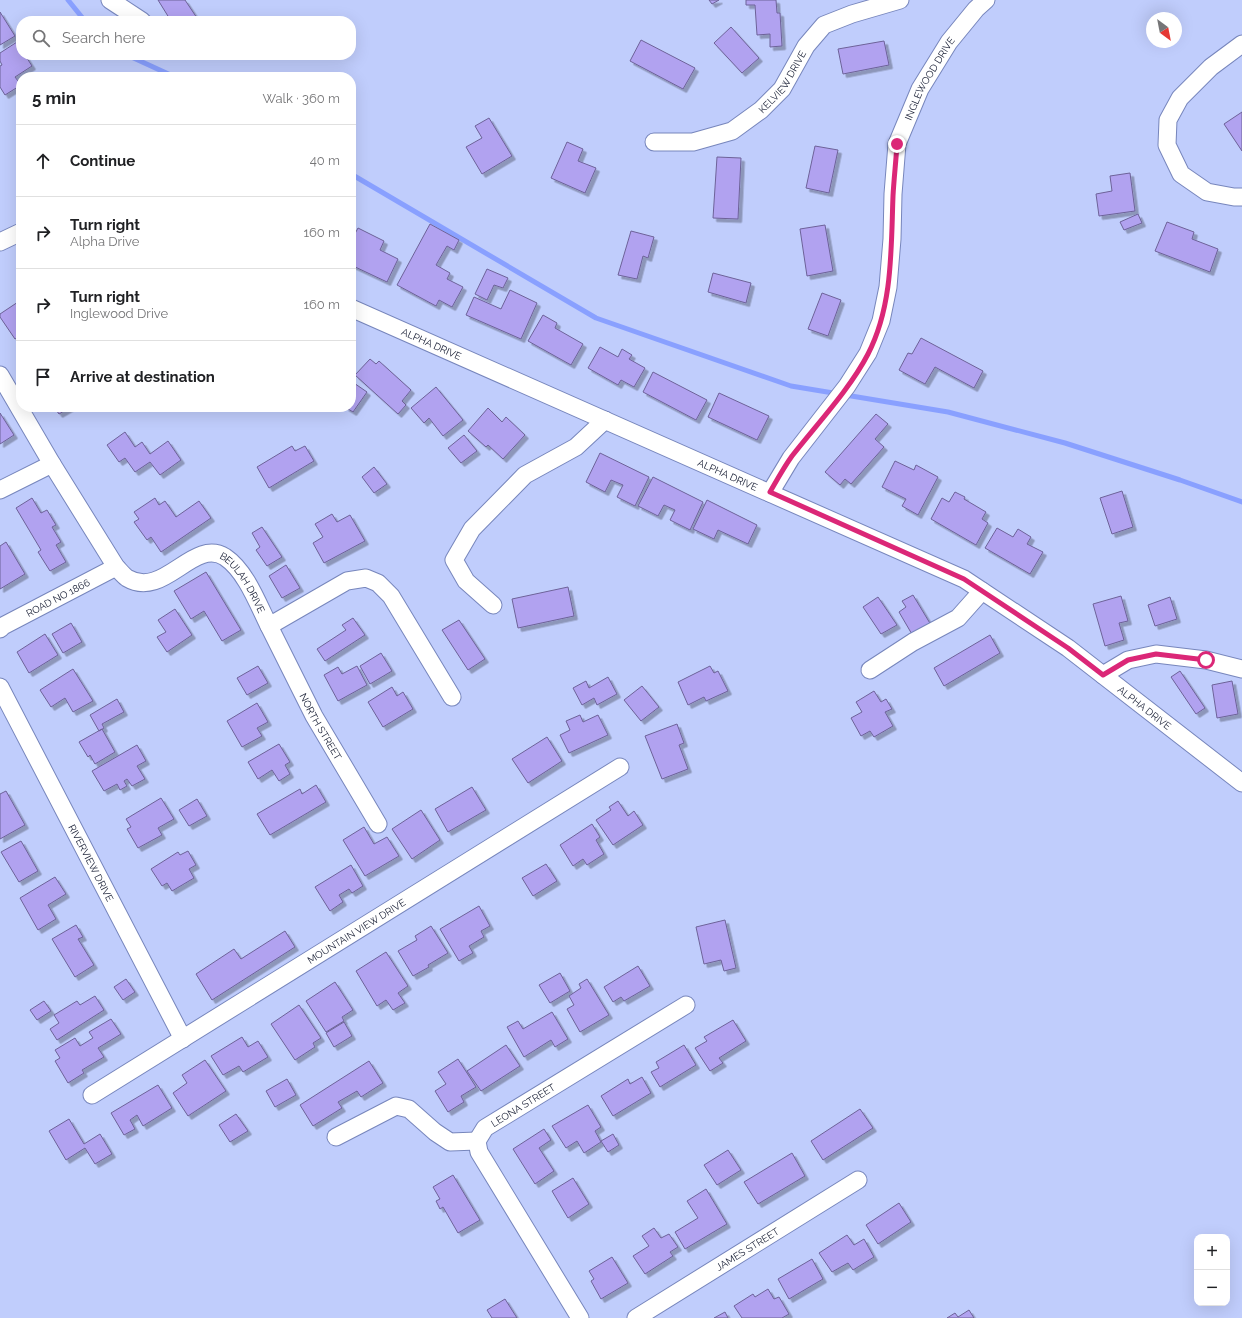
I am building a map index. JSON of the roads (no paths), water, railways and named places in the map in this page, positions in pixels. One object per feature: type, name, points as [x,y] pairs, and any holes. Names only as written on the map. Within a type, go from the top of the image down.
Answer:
[{"type":"street","points":[[110,0],[134,16]]},
{"type":"street","name":"KELVIEW DRIVE","points":[[654,142],[692,142],[732,131],[761,110],[782,89],[806,46],[824,25],[852,14],[900,0]]},
{"type":"street","name":"INGLEWOOD DRIVE","points":[[770,492],[791,458],[847,386],[868,353],[881,321],[888,287],[897,144],[920,89],[949,42],[976,9],[986,0]]},
{"type":"street","points":[[1242,44],[1211,67],[1180,98],[1168,120],[1167,145],[1181,174],[1206,192],[1242,197]]},
{"type":"street","points":[[0,242],[16,234]]},
{"type":"street","name":"ALPHA DRIVE","points":[[356,310],[964,579],[1068,648],[1242,783]]},
{"type":"street","name":"BEULAH DRIVE","points":[[0,375],[16,402]]},
{"type":"street","name":"BEULAH DRIVE","points":[[22,412],[116,567],[127,578],[144,583],[163,578],[194,558],[209,552],[224,556],[245,578],[269,626],[347,581],[366,578],[378,583],[391,596],[452,697]]},
{"type":"street","points":[[493,605],[466,581],[454,560],[472,529],[525,475],[576,447],[605,420]]},
{"type":"street","points":[[0,490],[52,464]]},
{"type":"street","name":"ROAD NO 1866","points":[[0,629],[3,626],[116,567]]},
{"type":"street","points":[[870,670],[913,642],[958,618],[982,591]]},
{"type":"street","name":"NORTH STREET","points":[[269,626],[314,716],[378,824]]},
{"type":"street","points":[[1103,675],[1128,660],[1156,654],[1206,660],[1242,669]]},
{"type":"street","name":"RIVERVIEW DRIVE","points":[[0,687],[183,1039]]},
{"type":"street","name":"MOUNTAIN VIEW DRIVE","points":[[92,1095],[620,767]]},
{"type":"street","name":"LEONA STREET","points":[[477,1141],[485,1128],[686,1005]]},
{"type":"street","points":[[336,1137],[396,1106],[409,1109],[435,1132],[450,1142],[477,1141],[479,1152],[580,1318]]},
{"type":"street","name":"JAMES STREET","points":[[636,1318],[858,1180]]},
{"type":"waterway","points":[[68,0],[81,16]]},
{"type":"waterway","points":[[138,60],[164,72]]},
{"type":"waterway","points":[[356,177],[596,318],[791,386],[948,412],[1065,443],[1180,480],[1242,502]]}]
